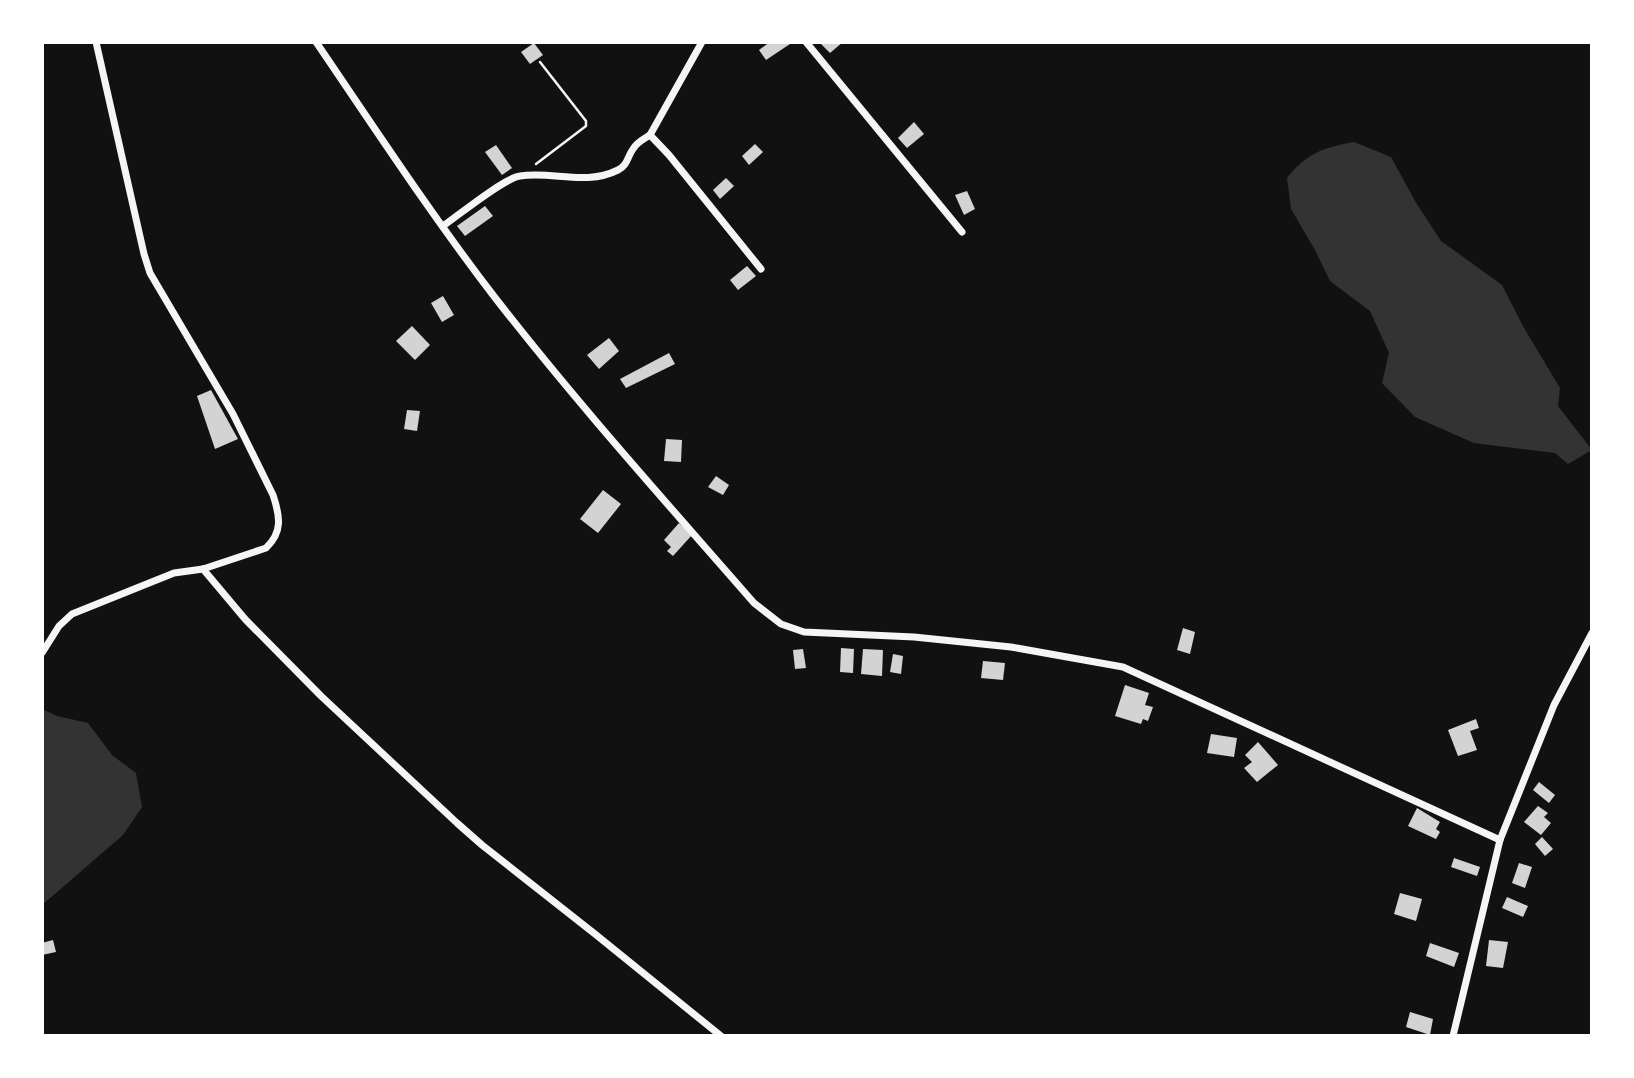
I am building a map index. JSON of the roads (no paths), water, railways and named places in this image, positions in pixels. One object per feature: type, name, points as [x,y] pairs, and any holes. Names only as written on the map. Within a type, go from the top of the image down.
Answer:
[{"type":"street","points":[[42,653],[59,626],[72,614],[174,573],[203,569],[267,548],[274,541],[280,520],[265,478],[233,414],[150,273],[96,42]]},
{"type":"street","points":[[316,42],[493,295],[589,412],[754,603],[781,624],[804,632],[914,637],[997,646],[1123,667],[1500,840]]},
{"type":"street","points":[[443,226],[519,176],[568,179],[608,174],[624,166],[635,146],[650,135],[702,42]]},
{"type":"street","points":[[806,42],[962,232]]},
{"type":"street","points":[[650,135],[678,165],[761,269]]},
{"type":"street","points":[[203,569],[245,619],[321,696],[457,823],[721,1036]]},
{"type":"street","points":[[1453,1036],[1500,840],[1554,705],[1592,633]]}]
